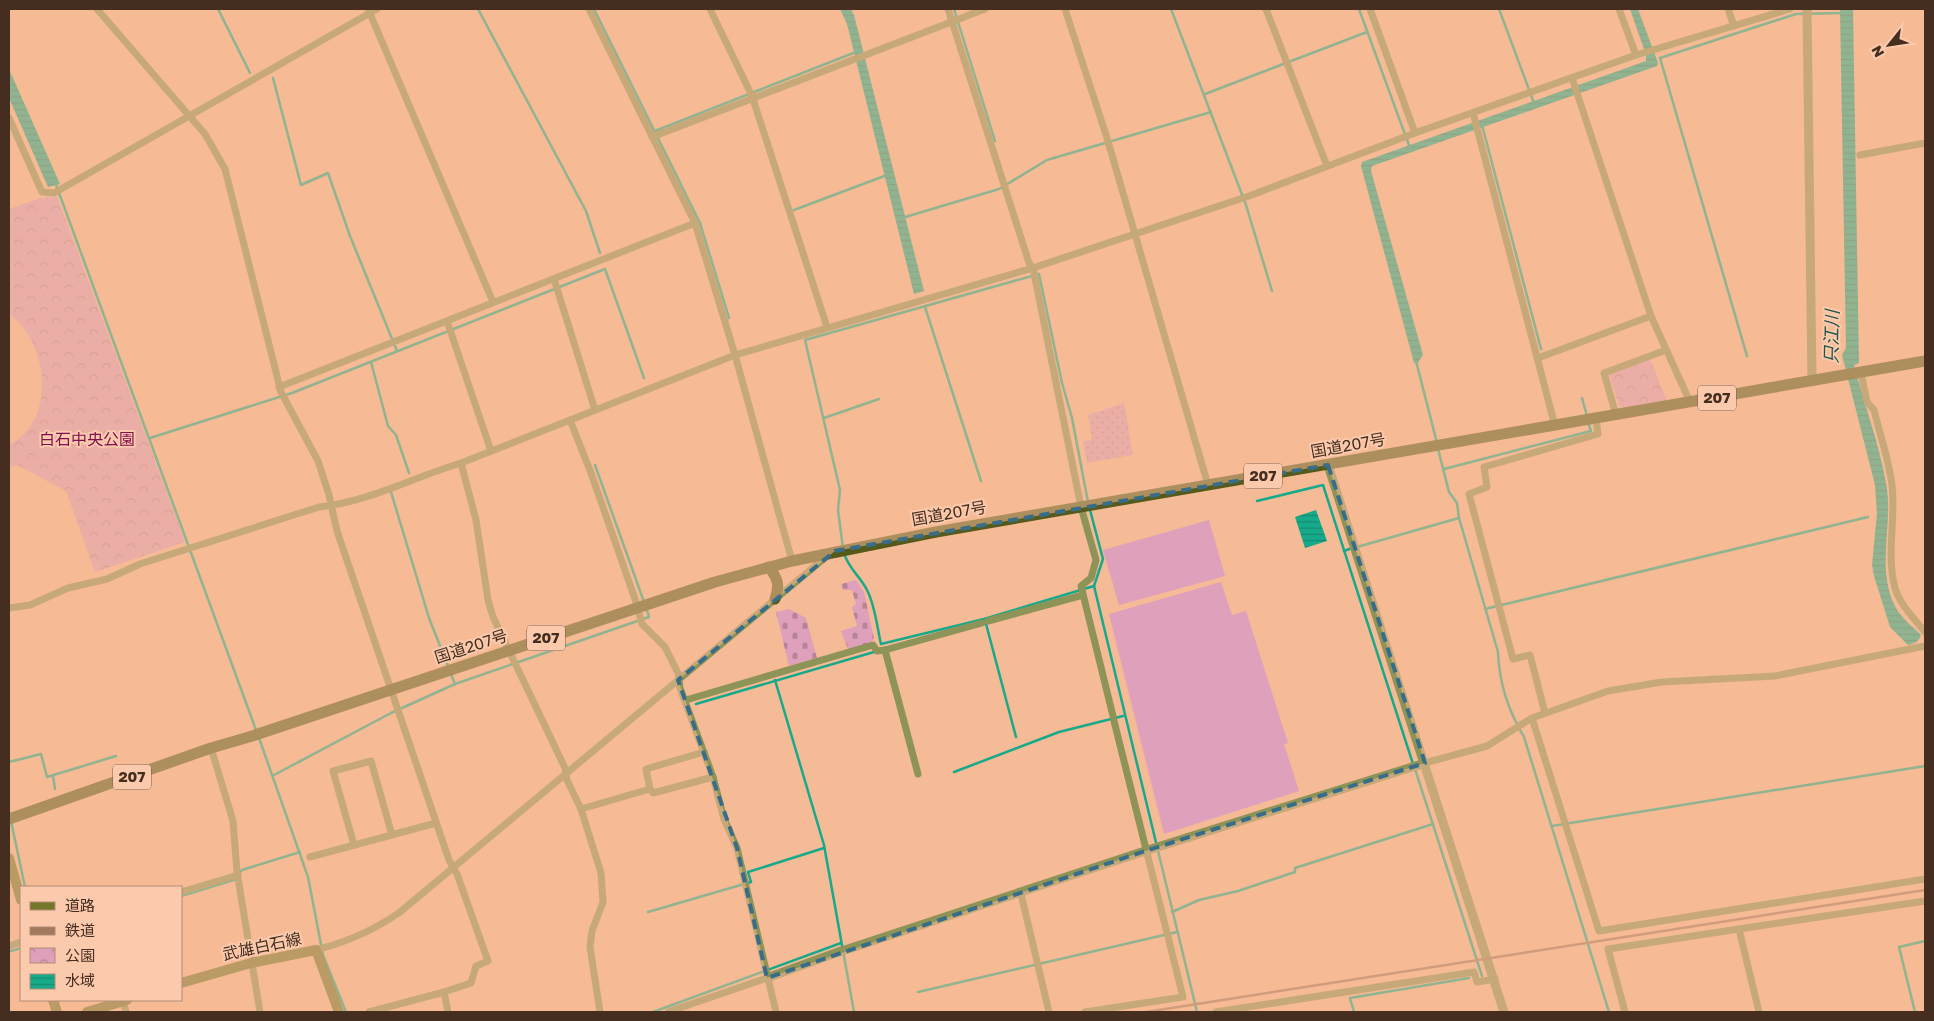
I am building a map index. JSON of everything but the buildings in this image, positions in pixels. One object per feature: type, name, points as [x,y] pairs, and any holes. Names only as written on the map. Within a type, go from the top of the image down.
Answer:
[{"type":"highway","name":"国道207号","points":[[12,817],[211,748],[448,671],[513,659],[641,612],[792,561],[840,550],[1087,506],[1925,361]]},
{"type":"highway","points":[[770,567],[777,577],[779,588],[775,599]]},
{"type":"main road","points":[[9,858],[20,896]]},
{"type":"main road","name":"武雄白石線","points":[[182,983],[251,963],[320,949],[339,1012]]},
{"type":"main road","points":[[87,1012],[122,1001]]},
{"type":"street","points":[[97,9],[190,116],[204,134],[225,169],[281,393],[318,461],[337,531],[400,712],[436,823],[488,961],[476,966],[471,982],[444,992],[369,1012]]},
{"type":"street","points":[[589,9],[655,136],[694,223],[735,355],[792,561]]},
{"type":"street","points":[[710,9],[751,95],[828,327]]},
{"type":"street","points":[[686,700],[873,645],[878,651],[885,650],[985,622],[1082,591],[1091,578],[1096,560],[1087,506],[1034,272],[1029,263],[1004,186],[957,20],[948,9]]},
{"type":"street","points":[[655,136],[751,95],[852,60],[985,9]]},
{"type":"street","points":[[1064,9],[1108,141],[1208,485]]},
{"type":"street","points":[[1266,9],[1327,166]]},
{"type":"street","points":[[1370,9],[1409,136]]},
{"type":"street","points":[[1620,9],[1636,55]]},
{"type":"street","points":[[1728,9],[1734,26]]},
{"type":"street","points":[[9,608],[36,603],[68,588],[107,579],[140,564],[183,552],[319,507],[342,504],[430,472],[461,463],[735,355],[923,299],[1034,272],[1134,233],[1243,197],[1409,136],[1474,115],[1530,92],[1573,81],[1636,55],[1790,9]]},
{"type":"street","points":[[9,118],[42,192],[54,192],[63,189],[372,10],[494,302]]},
{"type":"street","points":[[1807,12],[1812,381]]},
{"type":"street","points":[[1573,81],[1652,316],[1690,402]]},
{"type":"street","points":[[1474,115],[1555,426]]},
{"type":"street","points":[[1860,155],[1925,144]]},
{"type":"street","points":[[281,393],[394,342],[449,327],[494,302],[556,285],[694,223]]},
{"type":"street","points":[[556,285],[595,410]]},
{"type":"street","points":[[1538,358],[1652,316]]},
{"type":"street","points":[[449,327],[491,451]]},
{"type":"street","points":[[1616,415],[1604,373],[1666,350]]},
{"type":"street","points":[[1861,373],[1867,402],[1874,410],[1892,484],[1894,520],[1891,559],[1895,588],[1904,607],[1925,632]]},
{"type":"street","points":[[1545,713],[1530,655],[1514,659],[1468,494],[1487,487],[1484,467],[1598,434],[1591,419]]},
{"type":"street","points":[[570,420],[591,472],[641,612],[665,647],[678,673],[678,680],[713,777],[724,819],[736,848],[776,1012]]},
{"type":"street","points":[[461,463],[476,520],[488,600],[581,809],[601,873],[603,902],[592,931],[590,947],[600,1012]]},
{"type":"street","points":[[1328,464],[1355,548],[1418,766],[1504,1012]]},
{"type":"street","points":[[320,949],[356,938],[380,926],[454,868],[775,599],[840,550]]},
{"type":"street","points":[[1082,591],[1113,718],[1152,849],[1166,935],[1184,997],[1085,1012]]},
{"type":"street","points":[[668,1012],[766,973],[1021,894],[1152,849],[1487,746],[1532,718],[1608,691],[1662,682],[1774,676],[1925,646]]},
{"type":"street","points":[[885,650],[918,774]]},
{"type":"street","points":[[1532,718],[1598,931],[1925,879]]},
{"type":"street","points":[[211,748],[234,821],[237,875],[260,1012]]},
{"type":"street","points":[[704,752],[646,769],[650,789],[652,793],[713,777]]},
{"type":"street","points":[[354,845],[333,771],[371,761],[392,835]]},
{"type":"street","points":[[581,809],[650,789]]},
{"type":"street","points":[[310,856],[436,823]]},
{"type":"street","points":[[182,892],[237,875]]},
{"type":"street","points":[[1021,894],[1049,1012]]},
{"type":"street","points":[[1625,1012],[1608,949],[1925,901]]},
{"type":"street","points":[[1739,929],[1759,1012]]},
{"type":"street","points":[[1216,1012],[1474,972],[1477,982],[1494,980]]},
{"type":"street","points":[[444,992],[448,1012]]},
{"type":"highlighted area","points":[[1328,465],[1425,763],[1145,851],[767,978],[737,848],[678,680],[835,551]]},
{"type":"green space","name":"白石中央公園","points":[[57,196],[185,542],[95,572],[66,491],[17,465],[9,468],[9,445],[24,434],[35,418],[41,400],[42,381],[39,361],[33,342],[22,326],[9,314],[9,209],[41,198]]},
{"type":"green space","points":[[1650,359],[1667,401],[1620,408],[1609,375]]},
{"type":"green space","points":[[1124,403],[1133,455],[1087,463],[1083,441],[1092,440],[1088,415]]},
{"type":"green space","points":[[1209,520],[1225,576],[1119,605],[1103,550]]},
{"type":"green space","points":[[856,580],[864,592],[874,638],[871,643],[848,649],[841,631],[857,626],[852,607],[856,604],[852,590],[843,590],[841,584]]},
{"type":"green space","points":[[1221,582],[1232,615],[1246,611],[1288,743],[1284,744],[1299,791],[1164,834],[1109,614]]},
{"type":"green space","points":[[789,609],[806,618],[817,658],[789,666],[776,612]]},
{"type":"water","points":[[840,9],[851,9],[854,15],[924,291],[914,294],[847,24]]},
{"type":"water","points":[[1630,9],[1638,9],[1658,63],[1657,66],[1372,166],[1371,171],[1423,355],[1417,364],[1414,363],[1361,166],[1362,162],[1646,61],[1646,55]]},
{"type":"water","points":[[1840,9],[1853,9],[1859,363],[1854,365],[1886,483],[1888,513],[1886,574],[1889,589],[1899,613],[1921,635],[1916,642],[1908,645],[1890,627],[1874,576],[1872,565],[1877,513],[1875,485],[1842,355],[1846,348]]},
{"type":"water","points":[[9,69],[60,184],[48,187],[9,98]]},
{"type":"water","points":[[1316,510],[1327,541],[1305,548],[1295,517]]},
{"type":"waterway","points":[[218,9],[250,73]]},
{"type":"waterway","points":[[478,9],[586,211],[600,253]]},
{"type":"waterway","points":[[594,9],[700,223],[729,318]]},
{"type":"waterway","points":[[954,9],[995,141]]},
{"type":"waterway","points":[[1171,9],[1246,205],[1272,291]]},
{"type":"waterway","points":[[1359,9],[1410,148]]},
{"type":"waterway","points":[[1499,9],[1534,103]]},
{"type":"waterway","points":[[1660,58],[1796,14],[1843,13]]},
{"type":"waterway","points":[[1205,94],[1367,32]]},
{"type":"waterway","points":[[655,131],[856,52]]},
{"type":"waterway","points":[[1660,58],[1747,356]]},
{"type":"waterway","points":[[273,78],[301,185],[328,173],[350,236],[397,351]]},
{"type":"waterway","points":[[902,218],[999,189],[1047,160],[1211,112]]},
{"type":"waterway","points":[[1482,125],[1541,349]]},
{"type":"waterway","points":[[794,210],[887,175]]},
{"type":"waterway","points":[[55,182],[256,730]]},
{"type":"waterway","points":[[150,438],[292,393],[605,269],[644,378]]},
{"type":"waterway","points":[[843,548],[838,510],[840,490],[805,340],[1039,274],[1062,383],[1072,418],[1088,502]]},
{"type":"waterway","points":[[925,307],[981,481]]},
{"type":"waterway","points":[[1416,361],[1437,443]]},
{"type":"waterway","points":[[371,362],[388,426],[396,435],[409,473]]},
{"type":"waterway","points":[[1582,398],[1587,416]]},
{"type":"waterway","points":[[824,418],[879,399]]},
{"type":"waterway","points":[[1444,469],[1591,431],[1588,422]]},
{"type":"waterway","points":[[1438,449],[1449,492],[1457,503],[1459,518]]},
{"type":"waterway","points":[[595,465],[644,602]]},
{"type":"waterway","points":[[1257,501],[1323,485],[1413,764]]},
{"type":"waterway","points":[[391,492],[429,618],[448,666]]},
{"type":"waterway","points":[[1090,510],[1103,559],[1094,586],[1197,1012]]},
{"type":"waterway","points":[[1485,609],[1868,517]]},
{"type":"waterway","points":[[1357,547],[1459,518],[1498,652],[1500,674],[1506,696],[1524,737],[1609,1012]]},
{"type":"waterway","points":[[1344,551],[1352,548]]},
{"type":"waterway","points":[[844,553],[848,563],[870,596],[881,644],[984,619],[1094,586]]},
{"type":"waterway","points":[[274,775],[391,713],[455,684],[649,617],[646,607]]},
{"type":"waterway","points":[[985,620],[1016,737]]},
{"type":"waterway","points":[[696,704],[874,652]]},
{"type":"waterway","points":[[451,674],[455,684]]},
{"type":"waterway","points":[[775,680],[824,845],[854,1012]]},
{"type":"waterway","points":[[954,772],[1059,732],[1123,716]]},
{"type":"waterway","points":[[259,738],[308,877],[323,955],[346,1012]]},
{"type":"waterway","points":[[9,762],[41,754],[47,777],[116,756]]},
{"type":"waterway","points":[[1552,826],[1925,766]]},
{"type":"waterway","points":[[1415,769],[1482,976]]},
{"type":"waterway","points":[[53,776],[55,789]]},
{"type":"waterway","points":[[11,821],[25,886]]},
{"type":"waterway","points":[[1172,912],[1199,900],[1238,891],[1295,872],[1295,868],[1433,824]]},
{"type":"waterway","points":[[648,912],[751,882],[748,872],[824,848]]},
{"type":"waterway","points":[[239,874],[242,870],[300,852]]},
{"type":"waterway","points":[[182,896],[237,879]]},
{"type":"waterway","points":[[918,992],[1177,932]]},
{"type":"waterway","points":[[1915,1012],[1899,947],[1925,941]]},
{"type":"waterway","points":[[653,1012],[841,943]]},
{"type":"waterway","points":[[11,951],[20,948]]},
{"type":"waterway","points":[[1354,1012],[1350,998],[1469,978]]},
{"type":"railway","points":[[1146,1012],[1925,890]]},
{"type":"water label","name":"只江川","points":[[1832,337]]}]
